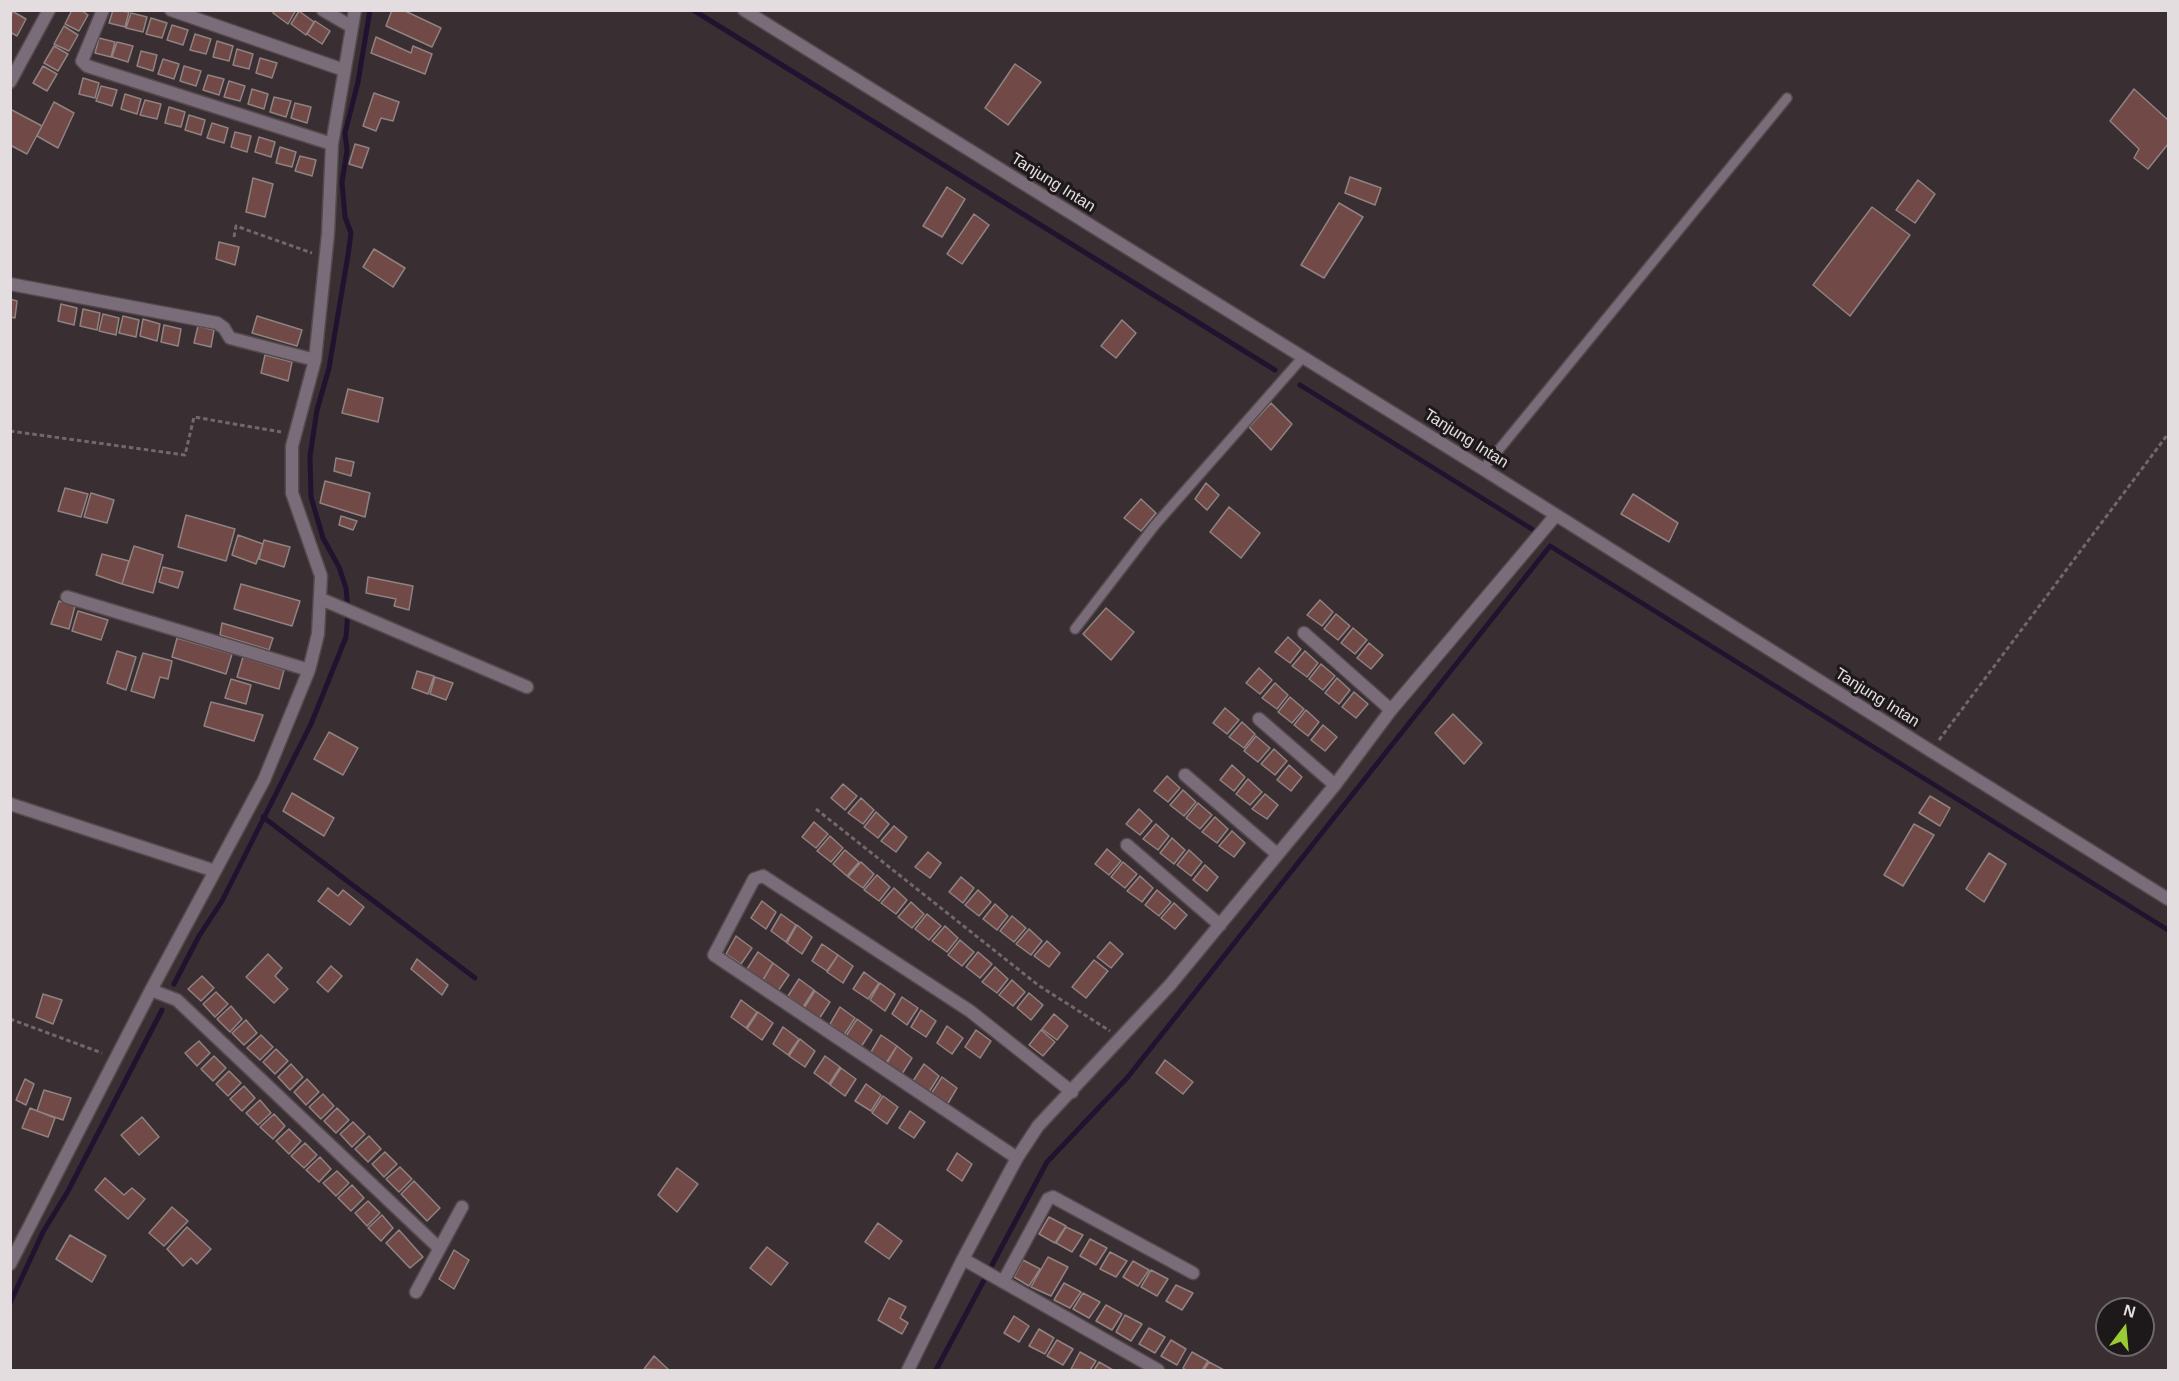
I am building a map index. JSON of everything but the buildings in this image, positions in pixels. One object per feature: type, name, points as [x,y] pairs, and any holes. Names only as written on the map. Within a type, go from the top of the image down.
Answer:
[{"type":"street","points":[[10,82],[49,10]]},
{"type":"street","points":[[103,10],[82,61],[87,66],[332,144]]},
{"type":"street","points":[[171,10],[344,70]]},
{"type":"street","points":[[323,10],[352,27]]},
{"type":"street","points":[[12,1258],[264,780],[309,670],[318,634],[321,576],[292,493],[292,446],[315,360],[325,258],[332,144],[355,10]]},
{"type":"street","name":"Tanjung Intan","points":[[744,10],[2169,899]]},
{"type":"street","points":[[10,284],[217,323],[224,328],[230,338],[315,360]]},
{"type":"street","points":[[908,1371],[963,1259],[1017,1158],[1038,1126],[1170,985],[1335,785],[1391,710],[1556,515]]},
{"type":"street","points":[[67,597],[309,670]]},
{"type":"street","points":[[321,599],[526,687]]},
{"type":"street","points":[[1304,633],[1391,710]]},
{"type":"street","points":[[1259,719],[1335,785]]},
{"type":"street","points":[[1185,775],[1277,855]]},
{"type":"street","points":[[10,804],[215,871]]},
{"type":"street","points":[[1127,845],[1220,925]]},
{"type":"street","points":[[1017,1158],[714,955],[754,879],[763,876],[970,1011],[1072,1092]]},
{"type":"street","points":[[152,990],[177,1000],[439,1248]]},
{"type":"street","points":[[999,1279],[1048,1199],[1053,1197],[1193,1273]]},
{"type":"street","points":[[416,1292],[462,1208]]},
{"type":"street","points":[[963,1259],[1158,1371]]},
{"type":"lane","points":[[1483,469],[1787,98]]},
{"type":"lane","points":[[1075,629],[1155,525],[1303,357]]},
{"type":"path","points":[[234,237],[236,226],[325,258]]},
{"type":"path","points":[[10,431],[185,455],[194,417],[294,435]]},
{"type":"path","points":[[1931,751],[2169,434]]},
{"type":"path","points":[[816,809],[1038,985],[1121,1038]]},
{"type":"path","points":[[10,1019],[116,1058]]},
{"type":"waterway","points":[[174,984],[199,936],[222,901],[311,724],[346,637],[348,610],[346,588],[339,567],[323,538],[311,497],[310,456],[317,410],[329,368],[351,233],[345,217],[342,182],[347,151],[345,133],[358,82],[370,10]]},
{"type":"waterway","points":[[693,10],[1275,370]]},
{"type":"waterway","points":[[1300,385],[1535,531]]},
{"type":"waterway","points":[[936,1370],[1047,1162],[1127,1078],[1550,546],[2168,930]]},
{"type":"waterway","points":[[263,817],[475,978]]},
{"type":"waterway","points":[[10,1303],[43,1232],[68,1191],[162,1010]]}]
